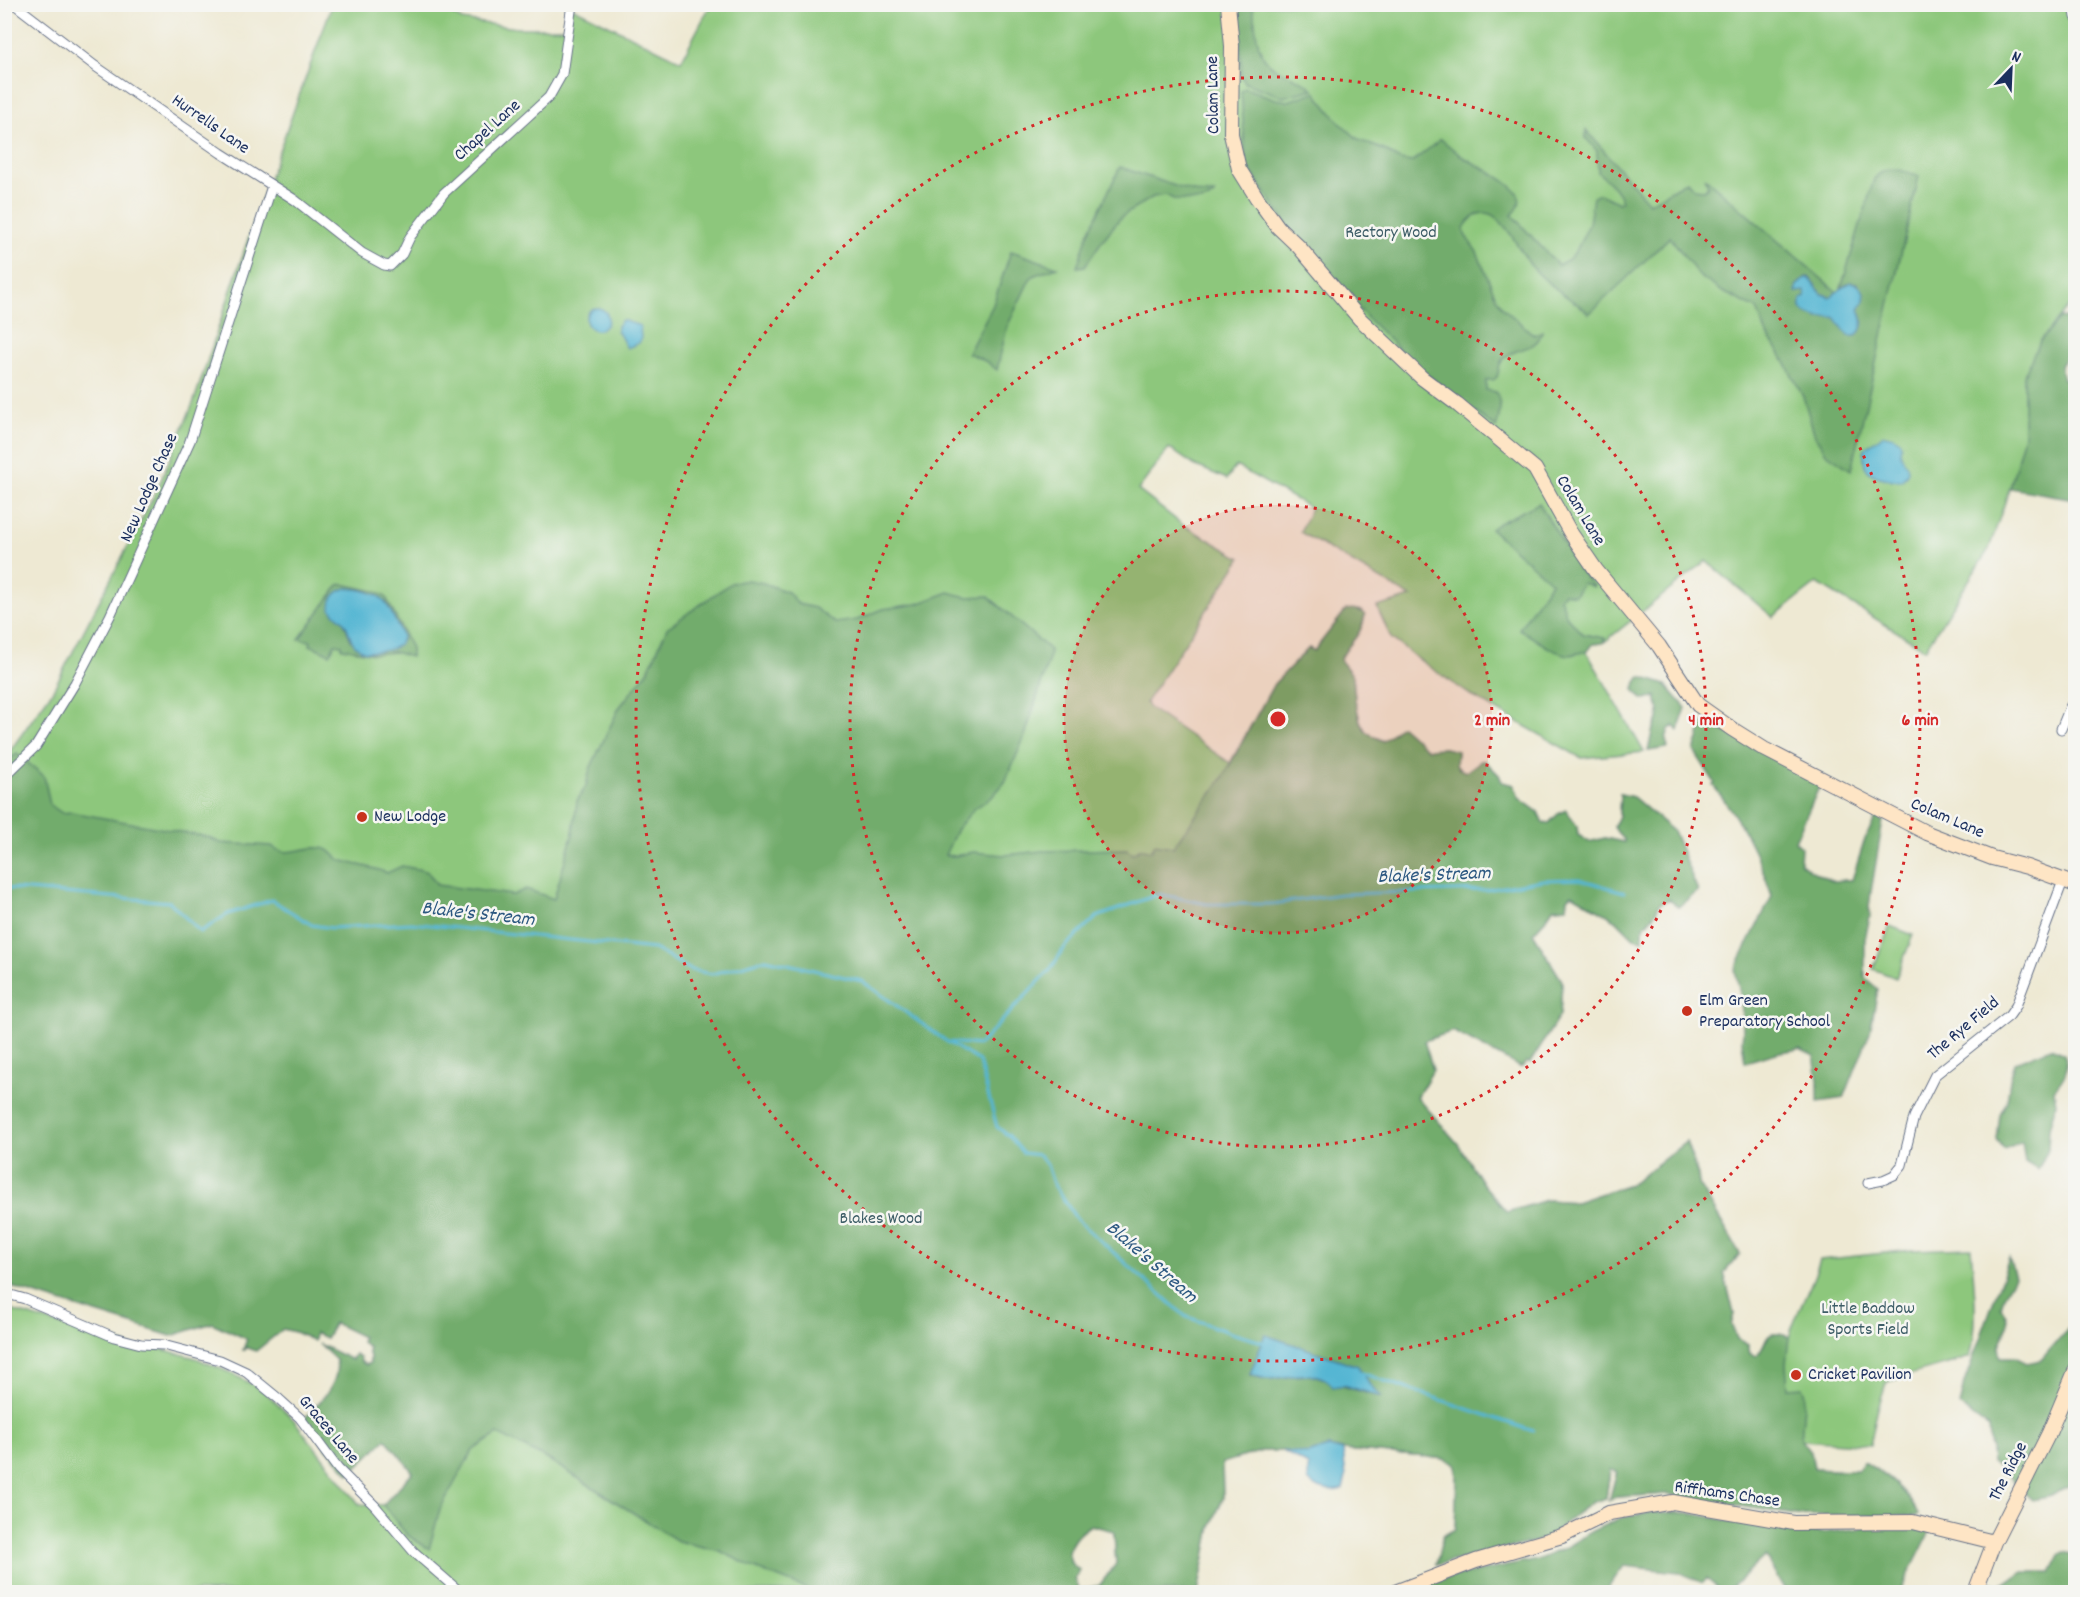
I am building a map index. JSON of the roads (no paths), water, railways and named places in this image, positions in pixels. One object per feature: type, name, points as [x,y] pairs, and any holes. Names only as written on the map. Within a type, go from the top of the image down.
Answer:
[{"type":"street","name":"Hurrells Lane","points":[[14,4],[96,66],[240,166],[295,200],[362,253],[390,266]]},
{"type":"street","name":"Chapel Lane","points":[[390,266],[402,255],[410,237],[444,193],[549,97],[562,74],[572,4]]},
{"type":"street","name":"Colam Lane","points":[[1228,4],[1232,46],[1231,134],[1239,169],[1257,198],[1278,226],[1299,247],[1360,319],[1422,378],[1535,469],[1570,532],[1596,570],[1659,646],[1698,705],[1764,749],[1927,833],[1992,858],[2027,867],[2069,883]]},
{"type":"street","points":[[2074,4],[2076,17]]},
{"type":"street","name":"New Lodge Chase","points":[[4,777],[36,746],[75,683],[110,616],[171,484],[190,441],[272,186]]},
{"type":"street","points":[[2061,729],[2070,706],[2076,698]]},
{"type":"street","name":"The Rye Field","points":[[1868,1183],[1894,1175],[1902,1165],[1914,1117],[1935,1075],[2009,1016],[2016,1006],[2069,883]]},
{"type":"street","name":"Graces Lane","points":[[4,1293],[25,1299],[114,1337],[220,1360],[246,1372],[300,1418],[339,1469],[375,1506],[414,1552],[460,1593]]},
{"type":"street","name":"The Ridge","points":[[1975,1593],[1994,1542],[2049,1433],[2076,1369]]},
{"type":"street","name":"Riffhams Chase","points":[[1395,1593],[1476,1561],[1562,1536],[1609,1513],[1673,1502],[1794,1523],[1913,1522],[1994,1542]]},
{"type":"water","points":[[1809,278],[1822,294],[1830,297],[1851,282],[1862,289],[1864,300],[1859,308],[1862,323],[1856,336],[1848,336],[1835,317],[1819,318],[1805,313],[1801,308],[1801,299],[1806,297],[1805,291],[1796,292],[1797,286]]},
{"type":"water","points":[[597,308],[605,311],[608,319],[605,327],[597,330],[589,327],[586,319],[589,311]]},
{"type":"water","points":[[622,320],[640,326],[639,343],[627,348],[617,330]]},
{"type":"water","points":[[1883,435],[1895,438],[1901,443],[1901,456],[1908,469],[1901,481],[1872,474],[1865,465],[1865,448]]},
{"type":"water","points":[[347,588],[370,592],[384,601],[402,636],[398,645],[388,650],[365,652],[355,645],[344,622],[334,613],[330,604],[339,591]]},
{"type":"water","points":[[1265,1335],[1358,1366],[1369,1384],[1382,1397],[1344,1385],[1333,1387],[1328,1381],[1312,1375],[1269,1379],[1250,1374]]},
{"type":"water","points":[[1328,1447],[1343,1451],[1346,1477],[1343,1489],[1328,1491],[1316,1486],[1308,1480],[1308,1465],[1283,1451],[1308,1454]]},
{"type":"waterway","name":"Blake's Stream","points":[[948,1042],[979,1045],[1050,970],[1065,947],[1097,917],[1159,894],[1207,904],[1273,904],[1341,894],[1486,890],[1543,880],[1579,879],[1624,892]]},
{"type":"waterway","name":"Blake's Stream","points":[[4,888],[170,902],[200,932],[228,914],[272,900],[312,925],[332,928],[411,923],[654,949],[691,970],[712,974],[766,959],[862,981],[946,1041],[979,1061],[997,1127],[1009,1136],[1023,1153],[1039,1155],[1047,1165],[1053,1183],[1077,1220],[1185,1316],[1266,1343]]},
{"type":"waterway","name":"Blake's Stream","points":[[1361,1373],[1533,1431]]},
{"type":"place","name":"New Lodge","points":[[362,817]]},
{"type":"place","name":"Elm Green Preparatory School","points":[[1687,1011]]},
{"type":"place","name":"Cricket Pavilion","points":[[1796,1375]]},
{"type":"park label","name":"Rectory Wood","points":[[1391,233]]},
{"type":"park label","name":"Blakes Wood","points":[[881,1219]]},
{"type":"park label","name":"Little Baddow Sports Field","points":[[1868,1319]]}]
